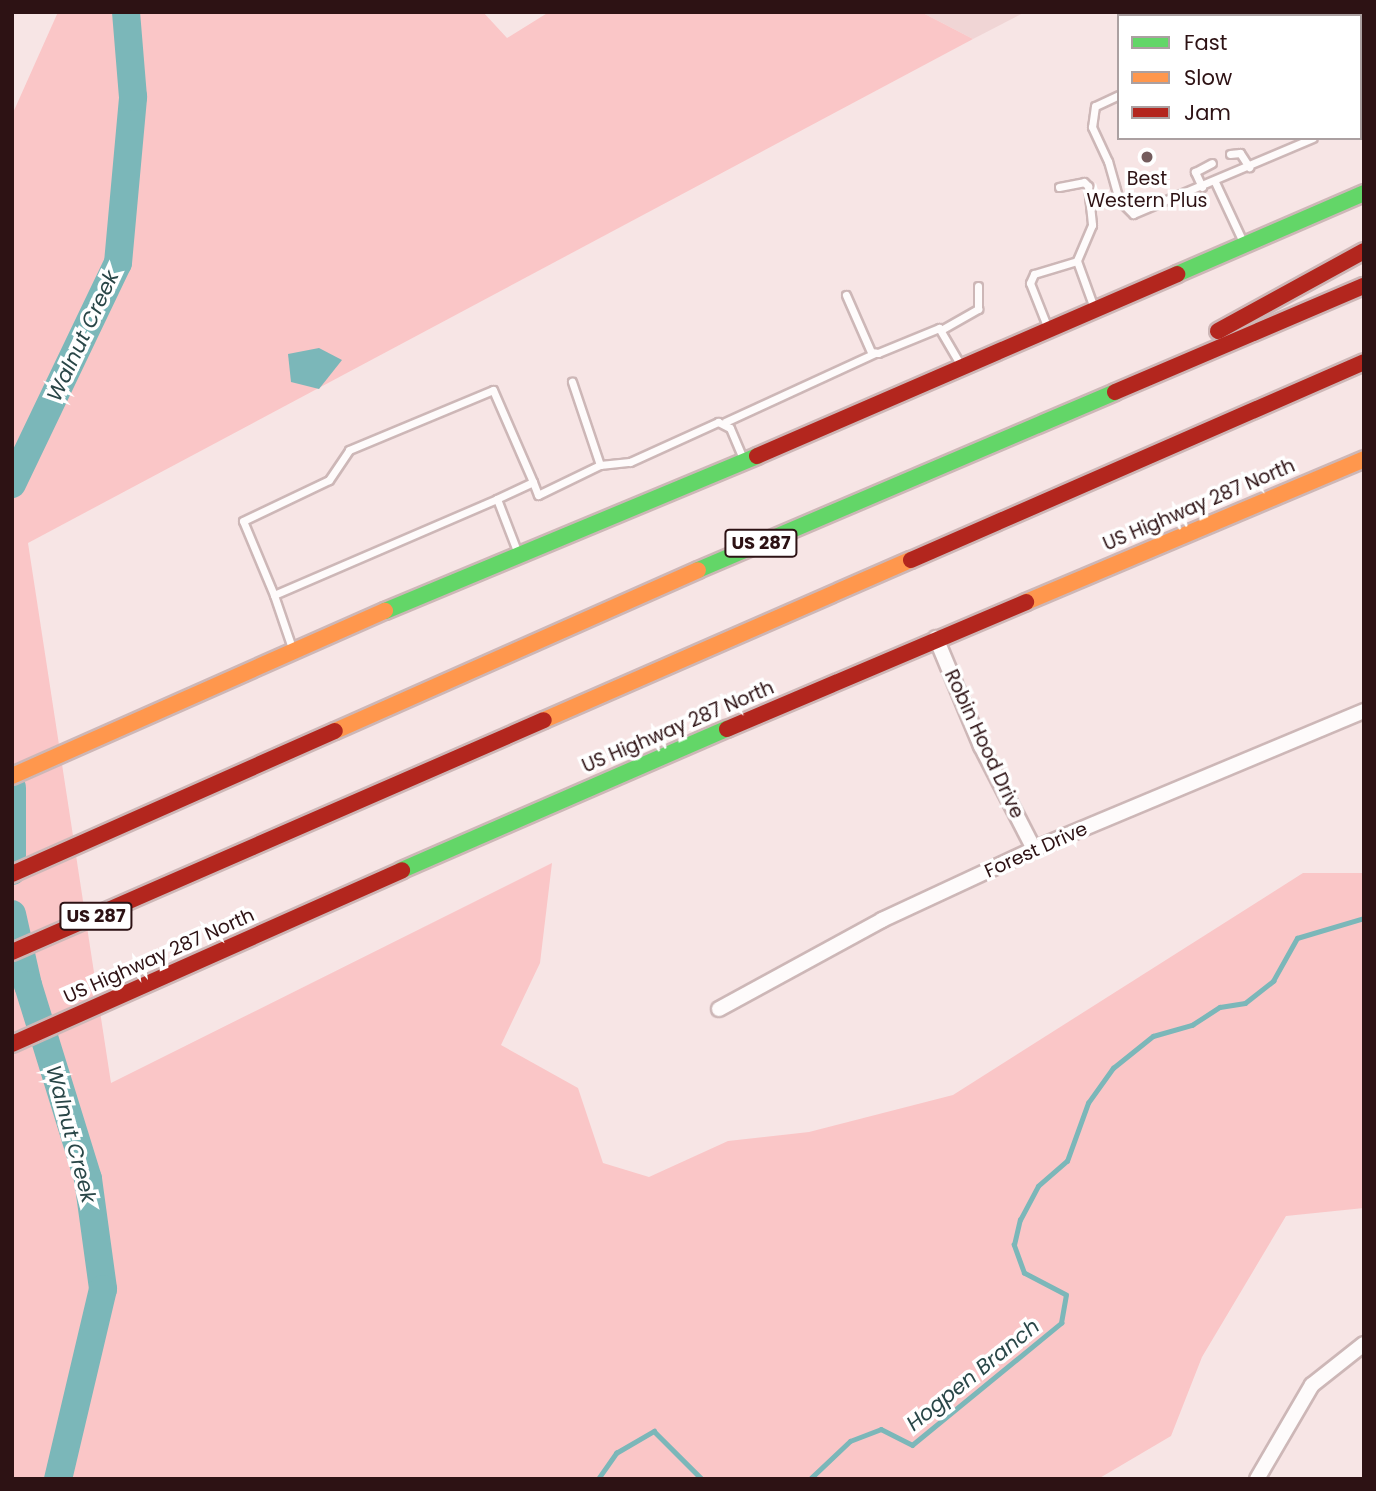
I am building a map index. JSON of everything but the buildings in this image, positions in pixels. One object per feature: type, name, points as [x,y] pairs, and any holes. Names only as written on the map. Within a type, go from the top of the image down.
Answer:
[{"type":"main road","points":[[12,776],[292,649],[745,461],[1364,193]]},
{"type":"main road","points":[[1189,359],[1213,334],[1364,251]]},
{"type":"main road","name":"US 287","points":[[12,874],[699,569],[1364,286]]},
{"type":"main road","name":"US 287","points":[[12,952],[180,881],[496,737],[1030,511],[1364,362]]},
{"type":"main road","points":[[1234,419],[1255,421],[1282,415],[1364,381]]},
{"type":"main road","name":"US Highway 287 North","points":[[12,1044],[936,638],[1364,459]]},
{"type":"street","name":"Robin Hood Drive","points":[[936,638],[981,746],[1034,849]]},
{"type":"street","name":"Forest Drive","points":[[719,1009],[882,920],[1034,849],[1364,711]]},
{"type":"street","points":[[1257,1479],[1312,1385],[1364,1344]]},
{"type":"lane","points":[[1117,96],[1095,106],[1092,127],[1108,160],[1119,200],[1132,214],[1216,182],[1309,140]]},
{"type":"lane","points":[[1230,154],[1240,153],[1249,167]]},
{"type":"lane","points":[[1202,187],[1195,172],[1212,163]]},
{"type":"lane","points":[[1059,187],[1084,182],[1088,186],[1092,225],[1077,261],[1095,310]]},
{"type":"lane","points":[[1216,182],[1244,245]]},
{"type":"lane","points":[[1049,330],[1030,279],[1077,261]]},
{"type":"lane","points":[[292,649],[243,520],[329,480],[349,450],[493,390],[538,495],[600,465],[630,462],[934,329],[942,330],[978,309],[978,286]]},
{"type":"lane","points":[[846,295],[875,354]]},
{"type":"lane","points":[[942,330],[962,368]]},
{"type":"lane","points":[[572,382],[600,465]]},
{"type":"lane","points":[[725,422],[745,461]]},
{"type":"lane","points":[[274,596],[533,482]]},
{"type":"lane","points":[[497,499],[519,557]]},
{"type":"shaded area","points":[[58,12],[483,12],[507,38],[549,12],[921,12],[973,39],[28,543],[111,1083],[552,863],[540,963],[501,1045],[578,1088],[603,1163],[649,1177],[728,1141],[809,1132],[953,1095],[1303,873],[1364,873],[1364,1208],[1286,1216],[1202,1357],[1171,1436],[1098,1479],[12,1479],[12,115]]},
{"type":"shaded area","points":[[921,12],[1025,12],[973,39]]},
{"type":"water","points":[[319,348],[342,360],[319,389],[291,382],[288,354]]},
{"type":"waterway","name":"Walnut Creek","points":[[12,484],[118,263],[133,97],[126,12]]},
{"type":"waterway","name":"Walnut Creek","points":[[12,788],[12,871]]},
{"type":"waterway","name":"Walnut Creek","points":[[12,914],[28,985],[88,1179],[103,1289],[58,1479]]},
{"type":"waterway","name":"Hogpen Branch","points":[[810,1479],[850,1441],[881,1429],[912,1445],[1061,1323],[1066,1295],[1024,1273],[1014,1245],[1020,1220],[1038,1186],[1067,1161],[1088,1103],[1113,1068],[1153,1036],[1192,1025],[1220,1007],[1245,1003],[1273,981],[1297,938],[1364,918]]},
{"type":"waterway","name":"Hogpen Branch","points":[[598,1479],[616,1453],[654,1431],[702,1479]]},
{"type":"traffic: fast","points":[[1177,274],[1364,193]]},
{"type":"traffic: fast","points":[[698,570],[1115,392]]},
{"type":"traffic: fast","points":[[385,611],[757,456]]},
{"type":"traffic: fast","points":[[402,870],[727,729]]},
{"type":"traffic: slow","points":[[1026,602],[1364,459]]},
{"type":"traffic: slow","points":[[544,720],[911,560]]},
{"type":"traffic: slow","points":[[335,731],[698,570]]},
{"type":"traffic: slow","points":[[12,776],[385,611]]},
{"type":"traffic: jam","points":[[1218,331],[1364,251]]},
{"type":"traffic: jam","points":[[757,456],[1177,274]]},
{"type":"traffic: jam","points":[[1115,392],[1364,286]]},
{"type":"traffic: jam","points":[[911,560],[1364,362]]},
{"type":"traffic: jam","points":[[727,729],[1026,602]]},
{"type":"traffic: jam","points":[[12,952],[544,720]]},
{"type":"traffic: jam","points":[[12,874],[335,731]]},
{"type":"traffic: jam","points":[[12,1044],[402,870]]},
{"type":"place","name":"Best Western Plus","points":[[1147,157]]}]
